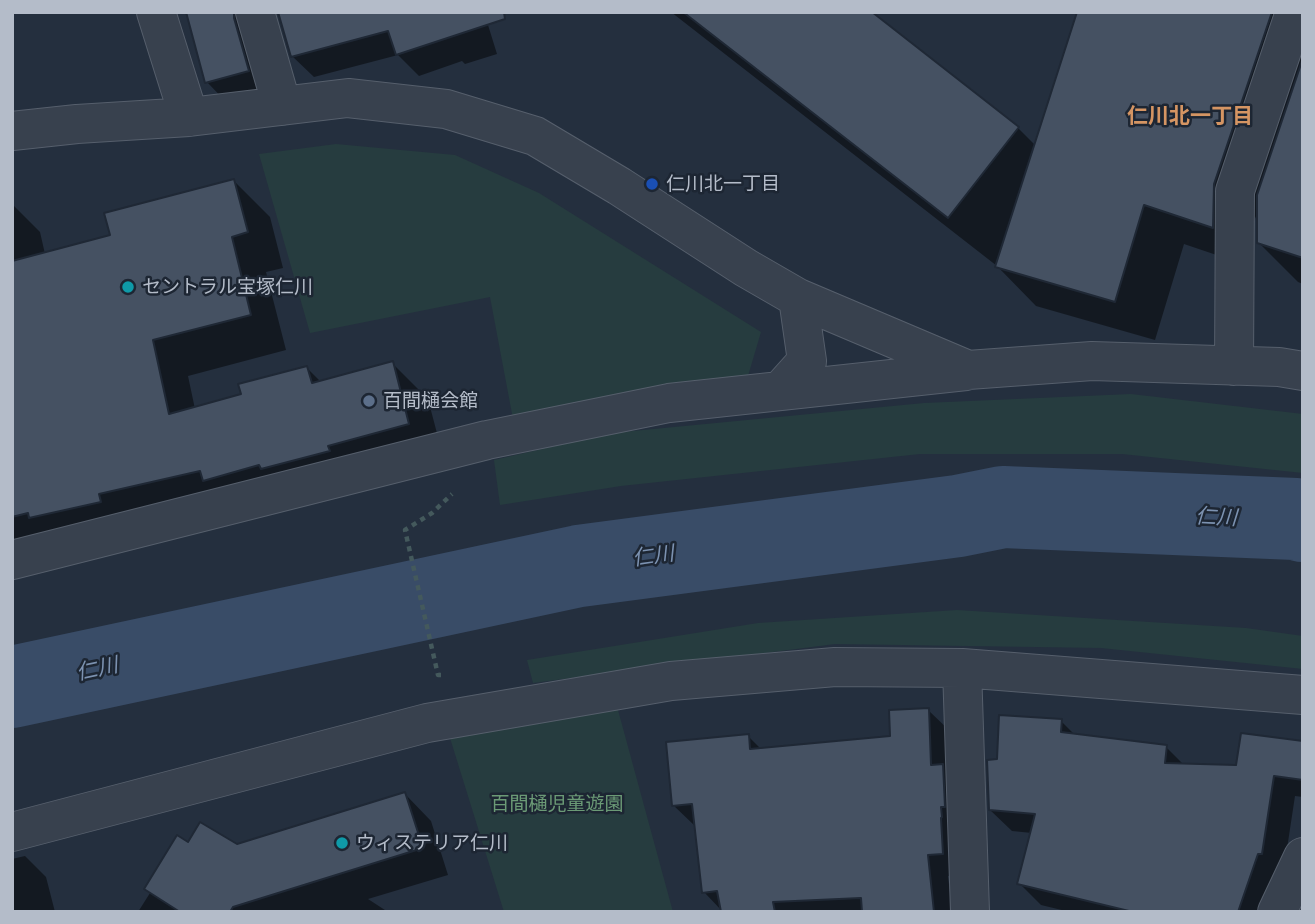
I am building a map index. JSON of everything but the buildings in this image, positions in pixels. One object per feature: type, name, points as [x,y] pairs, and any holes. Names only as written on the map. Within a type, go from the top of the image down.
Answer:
[{"type":"street","points":[[156,12],[189,117]]},
{"type":"street","points":[[255,12],[282,106]]},
{"type":"street","points":[[1234,366],[1236,191],[1295,12]]},
{"type":"street","points":[[12,131],[189,117],[348,98],[446,109],[535,136],[798,298],[968,370]]},
{"type":"street","points":[[781,390],[807,361],[798,298]]},
{"type":"street","points":[[12,560],[487,440],[669,403],[968,370],[1092,361],[1279,367],[1303,371]]},
{"type":"street","points":[[12,832],[427,723],[671,681],[835,667],[962,668],[1303,695]]},
{"type":"street","points":[[962,668],[970,912]]},
{"type":"street","points":[[1277,912],[1303,857]]},
{"type":"path","points":[[413,458],[422,482],[441,482],[454,492],[432,513],[405,530],[438,675],[451,673]]},
{"type":"green space","points":[[336,144],[455,155],[539,193],[761,332],[748,376],[513,419],[490,297],[310,333],[259,154]]},
{"type":"green space","points":[[1131,394],[1303,414],[1303,473],[1122,454],[920,454],[621,486],[500,505],[494,460],[612,433],[924,403]]},
{"type":"green space","points":[[957,610],[1246,628],[1303,636],[1303,669],[1101,648],[835,644],[533,683],[527,660],[758,623]]},
{"type":"green space","name":"百間樋児童遊園","points":[[615,699],[673,912],[504,912],[450,738]]},
{"type":"waterway","name":"仁川","points":[[12,687],[579,566],[958,516],[1003,507],[1303,521]]},
{"type":"place","name":"仁川北一丁目","points":[[652,184]]},
{"type":"place","name":"セントラル宝塚仁川","points":[[128,287]]},
{"type":"place","name":"百間樋会館","points":[[369,401]]},
{"type":"place","name":"ウィステリア仁川","points":[[342,843]]},
{"type":"district","name":"仁川北一丁目","points":[[1190,116]]}]
